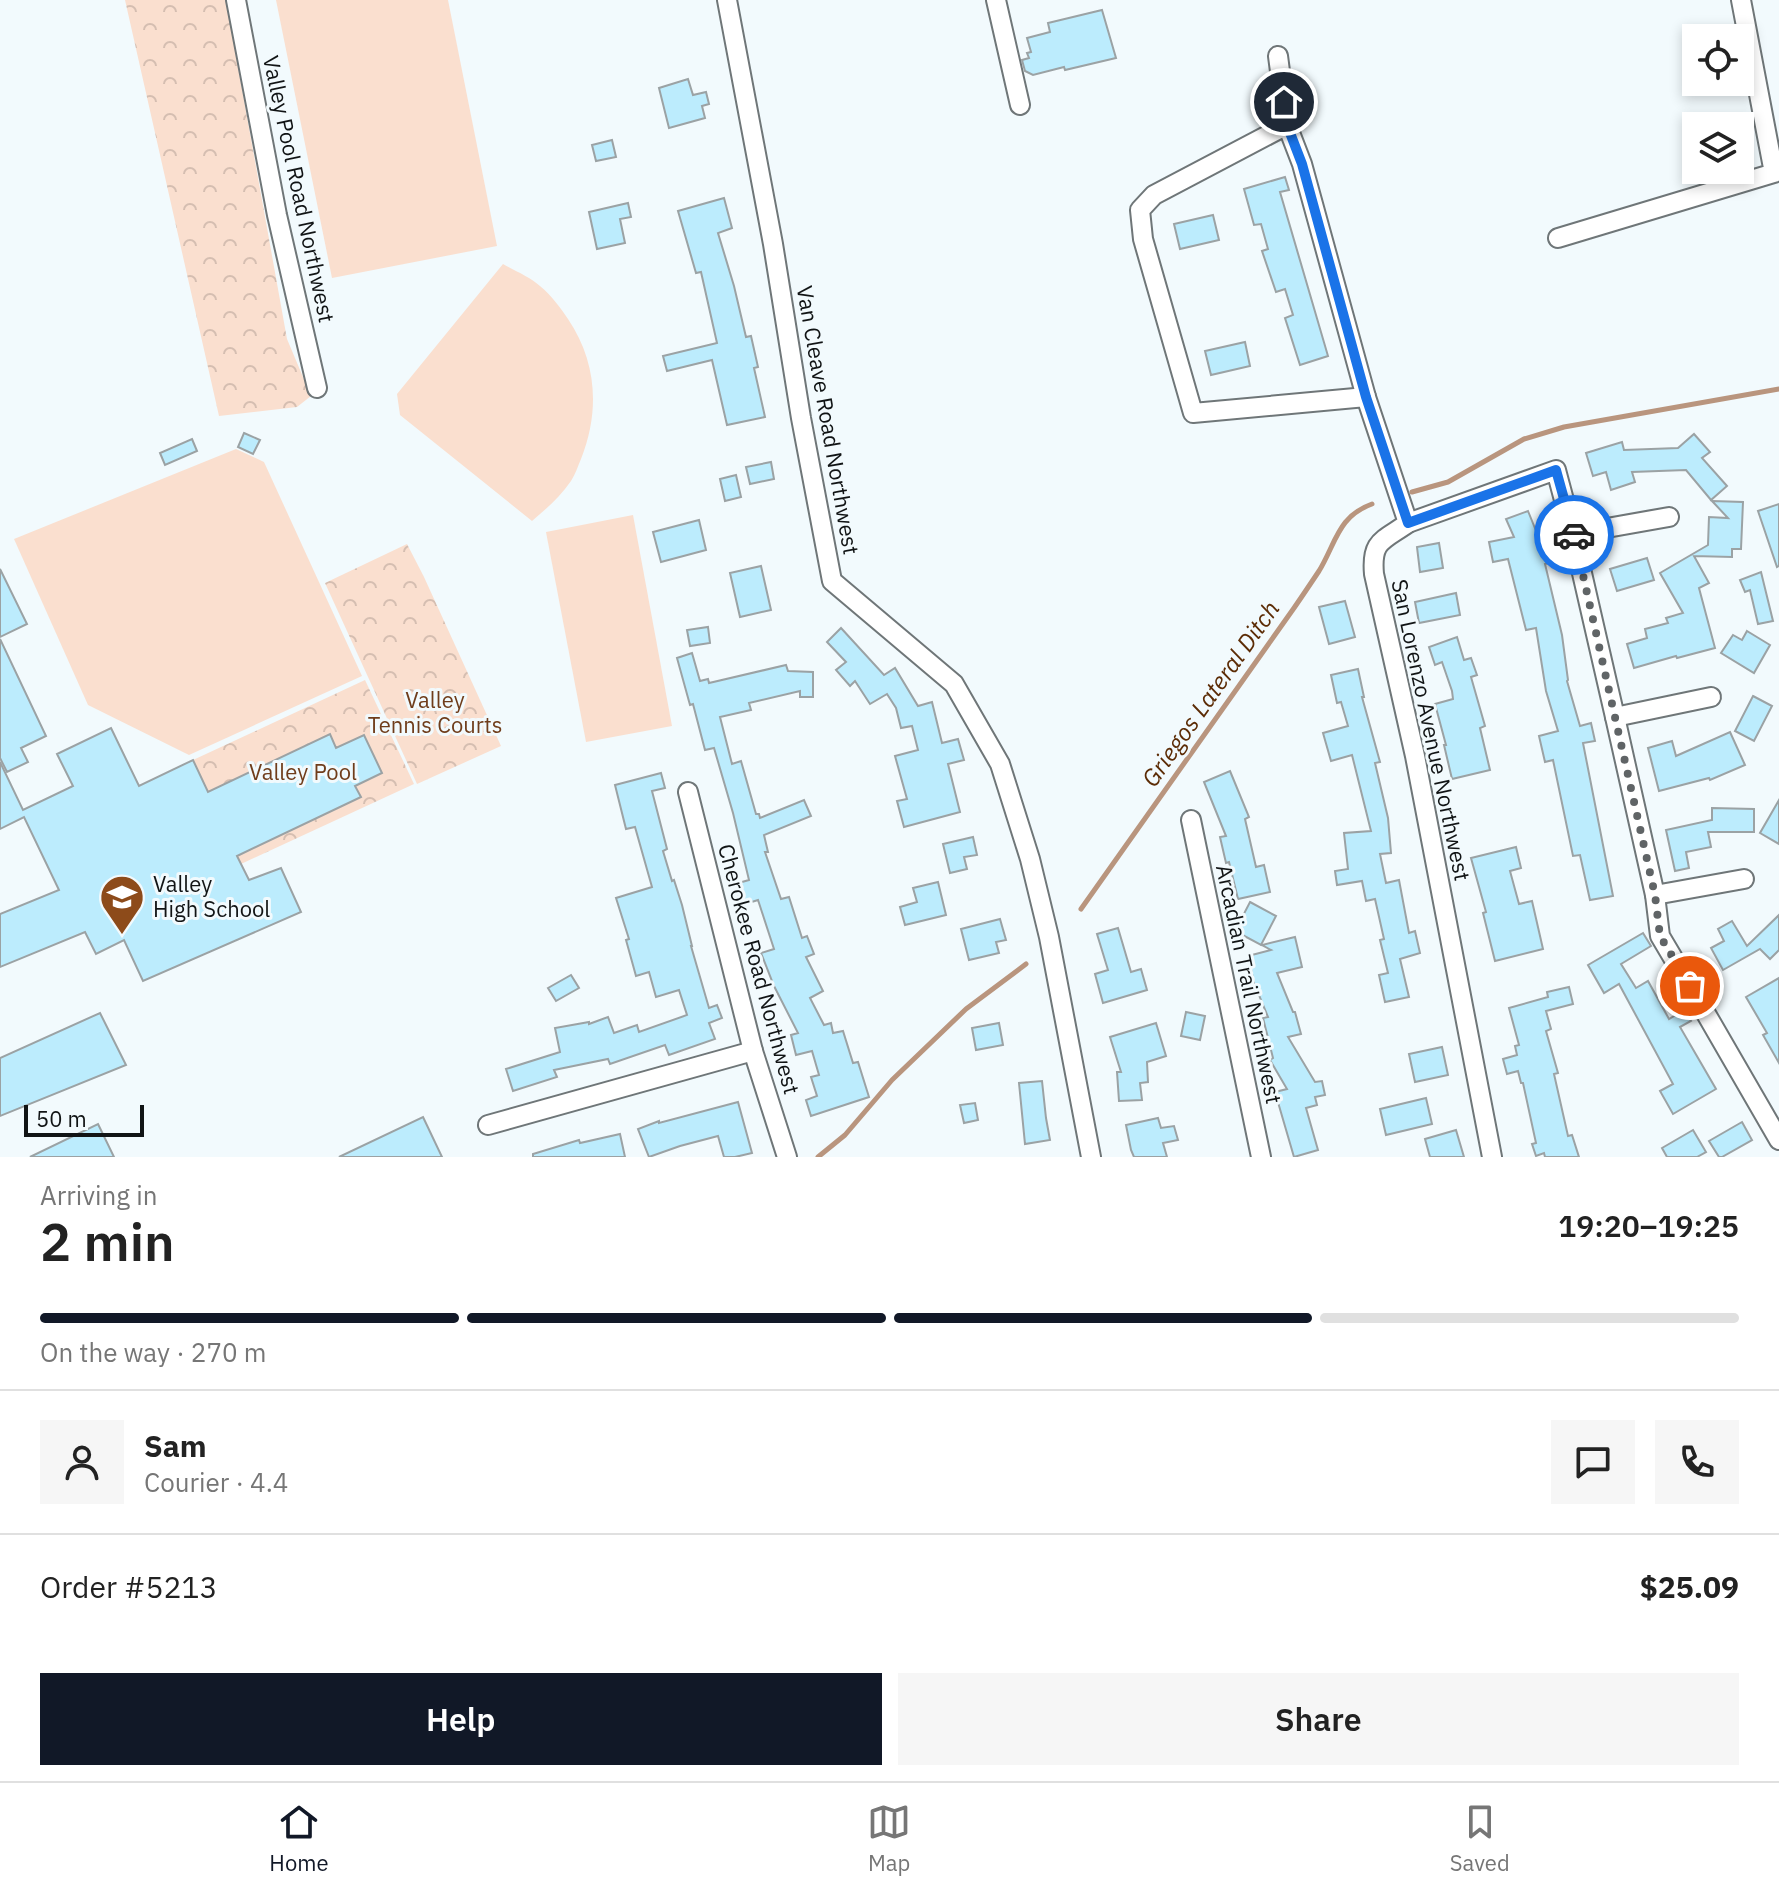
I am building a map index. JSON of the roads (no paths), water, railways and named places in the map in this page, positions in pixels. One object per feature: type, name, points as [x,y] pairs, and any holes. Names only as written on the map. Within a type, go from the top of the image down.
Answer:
[{"type":"street","name":"Valley Pool Road Northwest","points":[[236,0],[277,215],[317,388]]},
{"type":"street","name":"Van Cleave Road Northwest","points":[[727,0],[832,581],[954,684],[1000,764],[1030,859],[1049,937],[1091,1157]]},
{"type":"street","points":[[996,0],[1020,105]]},
{"type":"street","points":[[1558,238],[1774,173],[1741,0]]},
{"type":"street","points":[[1278,56],[1287,125],[1302,164],[1366,397],[1408,523],[1556,470],[1655,895],[1660,936],[1779,1140]]},
{"type":"street","points":[[1287,125],[1154,195],[1140,210],[1143,239],[1193,413],[1366,397]]},
{"type":"street","points":[[1573,534],[1669,517]]},
{"type":"street","name":"San Lorenzo Avenue Northwest","points":[[1408,523],[1376,546],[1372,558],[1374,574],[1415,756],[1492,1157]]},
{"type":"street","points":[[1615,717],[1711,697]]},
{"type":"street","name":"Cherokee Road Northwest","points":[[688,792],[753,1051],[787,1157]]},
{"type":"street","name":"Arcadian Trail Northwest","points":[[1191,820],[1261,1157]]},
{"type":"street","points":[[1655,895],[1744,879]]},
{"type":"street","points":[[488,1125],[753,1051]]},
{"type":"waterway","name":"Griegos Lateral Ditch","points":[[1412,492],[1448,482],[1524,439],[1564,427],[1779,389]]},
{"type":"waterway","name":"Griegos Lateral Ditch","points":[[1081,909],[1301,598],[1345,523],[1372,504]]},
{"type":"waterway","name":"Griegos Lateral Ditch","points":[[818,1157],[845,1135],[892,1080],[966,1009],[1026,964]]},
{"type":"place","name":"Valley High School","points":[[122,936]]},
{"type":"park label","name":"Valley Tennis Courts","points":[[435,712]]},
{"type":"park label","name":"Valley Pool","points":[[303,772]]}]
